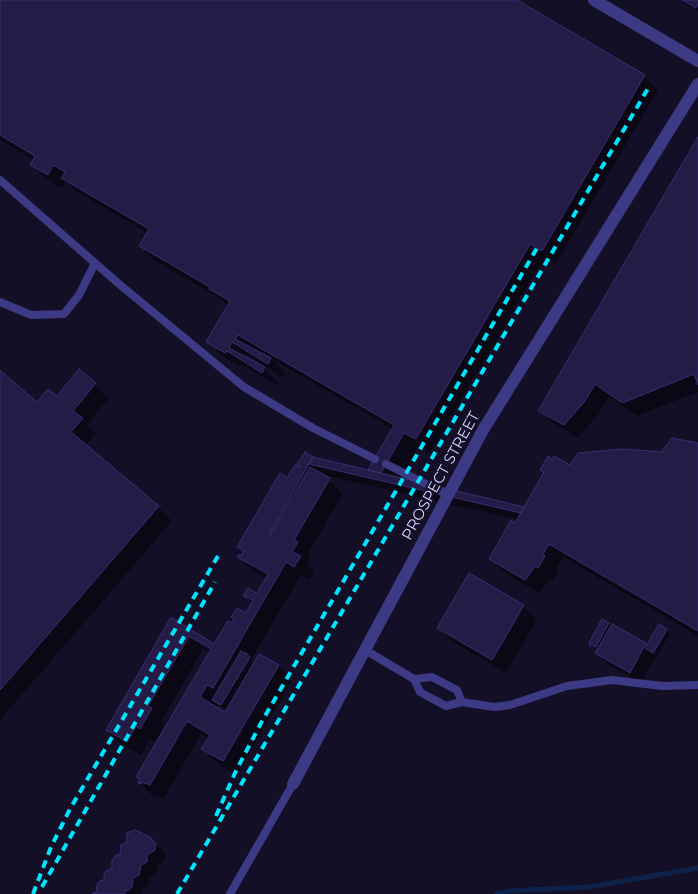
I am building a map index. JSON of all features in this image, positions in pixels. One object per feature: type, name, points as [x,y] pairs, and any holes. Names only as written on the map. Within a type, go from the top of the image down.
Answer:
[{"type":"street","points":[[594,0],[698,62]]},
{"type":"street","name":"PROSPECT STREET","points":[[293,784],[482,430],[698,84]]},
{"type":"lane","points":[[0,180],[95,263],[244,386],[312,428],[375,459]]},
{"type":"lane","points":[[0,302],[31,315],[64,314],[79,295],[95,263]]},
{"type":"lane","points":[[386,464],[448,495]]},
{"type":"lane","points":[[365,650],[414,679],[420,692],[446,706],[462,702],[494,707],[510,705],[567,686],[612,680],[662,686],[698,685]]},
{"type":"lane","points":[[414,679],[432,677],[457,690],[462,702]]},
{"type":"lane","name":"PROSPECT STREET","points":[[230,894],[293,784]]},
{"type":"building","points":[[0,0],[517,0],[645,75],[542,251],[530,244],[416,439],[404,433],[381,473],[368,470],[394,425],[238,335],[235,339],[271,358],[268,364],[232,342],[229,348],[265,367],[262,373],[227,351],[225,353],[206,342],[230,301],[209,289],[210,287],[139,246],[149,229],[61,178],[65,172],[53,165],[48,175],[30,165],[35,156],[0,135]]},
{"type":"building","points":[[682,0],[698,0],[698,4],[696,8]]},
{"type":"building","points":[[698,137],[698,385],[694,374],[622,403],[595,384],[585,401],[564,425],[538,411]]},
{"type":"building","points":[[79,369],[96,383],[73,411],[83,418],[71,432],[159,506],[0,690],[0,370],[37,402],[48,389],[57,396]]},
{"type":"building","points":[[672,438],[698,443],[698,631],[549,544],[538,568],[535,566],[525,580],[489,559],[511,520],[515,523],[544,472],[540,470],[548,456],[552,459],[554,456],[570,465],[578,453],[623,449],[663,452]]},
{"type":"building","points":[[305,452],[313,457],[269,534],[310,467],[330,478],[294,540],[298,542],[292,552],[301,556],[294,567],[286,562],[213,688],[207,685],[200,697],[225,712],[259,654],[279,665],[223,761],[201,749],[210,735],[187,721],[150,785],[142,782],[141,784],[138,783],[140,779],[136,777],[211,649],[189,636],[148,706],[152,708],[140,729],[136,726],[127,742],[106,730],[171,617],[214,644],[228,621],[232,623],[234,619],[231,617],[237,608],[246,613],[253,600],[243,596],[248,588],[256,593],[256,595],[268,574],[237,557],[239,554],[241,556],[243,550],[237,547],[280,473],[287,478],[295,465],[300,466],[297,464]]},
{"type":"building","points":[[313,457],[524,507],[521,513],[309,464]]},
{"type":"building","points":[[469,573],[524,605],[492,660],[437,628]]},
{"type":"building","points":[[602,619],[609,623],[596,647],[591,644],[590,646],[589,643]]},
{"type":"building","points":[[612,624],[646,643],[630,673],[595,653]]},
{"type":"building","points":[[659,624],[667,629],[653,653],[645,648]]},
{"type":"building","points":[[241,651],[250,657],[221,705],[212,700]]},
{"type":"building","points":[[135,830],[150,837],[156,844],[155,850],[147,855],[147,862],[141,865],[139,875],[133,878],[132,887],[125,891],[125,894],[92,894],[97,891],[98,883],[101,880],[104,881],[106,871],[112,868],[112,860],[116,855],[120,855],[121,845],[127,842],[127,833]]},
{"type":"waterway","points":[[496,894],[509,891],[589,887],[698,868]]},
{"type":"railway","points":[[177,894],[650,85]]},
{"type":"railway","points":[[216,816],[235,773],[261,723],[537,248]]},
{"type":"railway","points":[[33,894],[51,847],[70,809],[218,556]]},
{"type":"railway","points":[[42,887],[215,582]]}]
